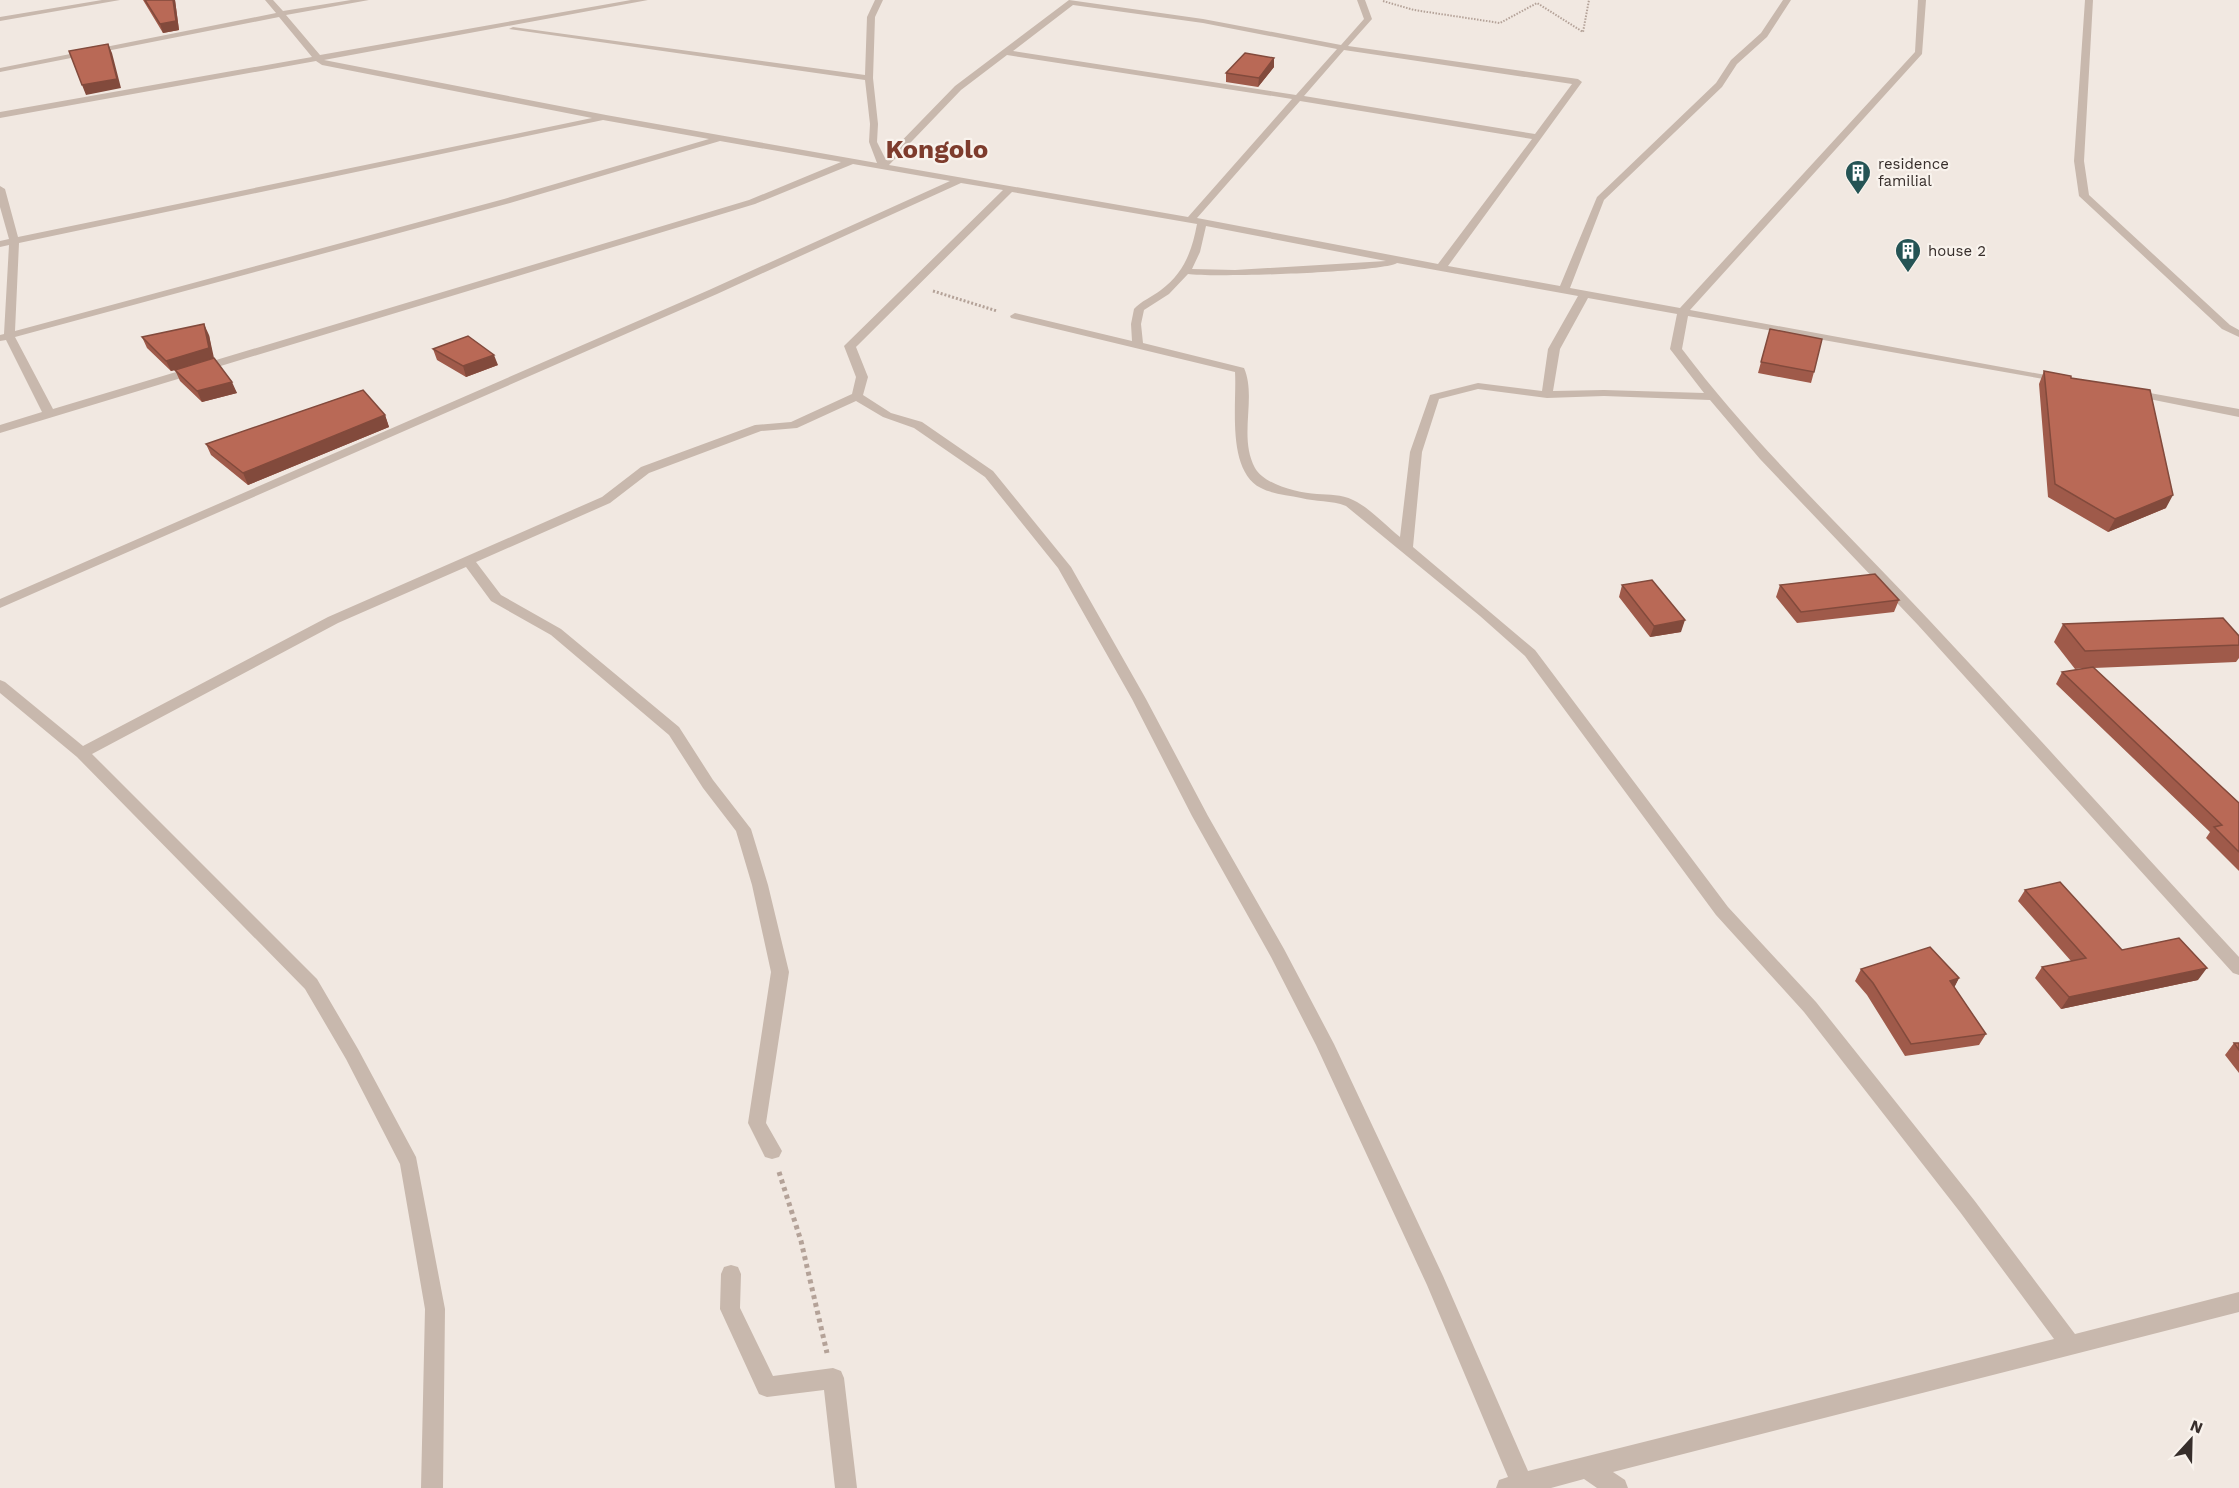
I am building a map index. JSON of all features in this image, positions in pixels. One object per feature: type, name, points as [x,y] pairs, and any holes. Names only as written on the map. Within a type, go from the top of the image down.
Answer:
[{"type":"street","points":[[0,19],[116,0]]},
{"type":"street","points":[[269,0],[322,63],[606,118],[1202,222],[1407,262],[2077,383]]},
{"type":"street","points":[[0,70],[280,14],[365,0]]},
{"type":"street","points":[[576,0],[588,10]]},
{"type":"street","points":[[0,115],[644,0]]},
{"type":"street","points":[[879,0],[872,17],[869,78],[874,124],[873,142],[883,165]]},
{"type":"street","points":[[1190,220],[1368,19],[1361,0]]},
{"type":"street","points":[[1564,289],[1600,199],[1719,85],[1734,62],[1764,35],[1787,0]]},
{"type":"street","points":[[1922,0],[1919,52],[1683,312],[1676,349],[1711,397],[1779,476],[1921,621],[2239,968]]},
{"type":"street","points":[[2089,0],[2079,161],[2084,196],[2226,327],[2239,334]]},
{"type":"street","points":[[883,165],[958,88],[1073,1],[1203,21],[1344,48],[1578,82],[1441,268]]},
{"type":"street","points":[[497,27],[869,78]]},
{"type":"street","points":[[1006,52],[1537,137]]},
{"type":"street","points":[[0,244],[606,118]]},
{"type":"street","points":[[4,337],[496,204],[721,138]]},
{"type":"street","points":[[0,429],[752,202],[854,160]]},
{"type":"street","points":[[0,604],[713,292],[960,180]]},
{"type":"street","points":[[0,189],[14,241],[4,337],[49,413]]},
{"type":"street","points":[[857,396],[862,376],[850,346],[1009,189]]},
{"type":"street","points":[[1138,345],[1136,324],[1139,309],[1180,280],[1198,249],[1202,222]]},
{"type":"street","points":[[1186,271],[1210,276],[1286,270],[1344,269],[1407,262]]},
{"type":"street","points":[[1546,395],[1554,349],[1585,293]]},
{"type":"street","points":[[1015,316],[1240,370],[1241,445],[1250,470],[1264,485],[1315,498],[1336,498],[1350,503],[1530,653],[1722,911],[1810,1007],[1967,1206],[2072,1345]]},
{"type":"street","points":[[2226,327],[2239,329]]},
{"type":"street","points":[[1406,548],[1416,452],[1434,397],[1478,386],[1546,395],[1604,393],[1711,397]]},
{"type":"street","points":[[2123,392],[2239,413]]},
{"type":"street","points":[[82,753],[333,620],[606,500],[645,470],[759,428],[793,425],[857,396]]},
{"type":"street","points":[[857,396],[887,415],[918,425],[989,474],[1064,567],[1139,699],[1200,816],[1278,954],[1325,1044],[1436,1283],[1514,1486],[2239,1302]]},
{"type":"street","points":[[469,562],[496,598],[556,632],[674,731],[708,784],[743,829],[760,885],[780,972],[757,1123],[772,1151]]},
{"type":"street","points":[[0,685],[82,753],[311,984],[352,1054],[409,1162],[435,1309],[432,1488]]},
{"type":"street","points":[[731,1274],[730,1309],[766,1388],[833,1378],[846,1488]]},
{"type":"street","points":[[1586,1467],[1617,1488]]},
{"type":"path","points":[[1381,0],[1414,10],[1500,23],[1537,3],[1583,32],[1589,0]]},
{"type":"path","points":[[912,284],[1015,316]]},
{"type":"path","points":[[772,1151],[801,1241],[833,1378]]},
{"type":"building","points":[[145,0],[173,0],[176,21],[160,24]]},
{"type":"building","points":[[108,44],[117,79],[82,85],[69,51]]},
{"type":"building","points":[[1245,53],[1274,58],[1259,78],[1226,73]]},
{"type":"building","points":[[204,324],[209,348],[166,361],[142,337]]},
{"type":"building","points":[[1770,329],[1822,339],[1814,372],[1761,362]]},
{"type":"building","points":[[468,336],[494,355],[463,366],[433,349]]},
{"type":"building","points":[[214,358],[232,382],[197,391],[175,370]]},
{"type":"building","points":[[2044,371],[2071,376],[2071,378],[2150,390],[2173,495],[2115,519],[2055,484]]},
{"type":"building","points":[[363,390],[385,415],[243,473],[206,444]]},
{"type":"building","points":[[1875,574],[1899,600],[1801,612],[1780,585]]},
{"type":"building","points":[[1652,580],[1685,620],[1654,626],[1622,585]]},
{"type":"building","points":[[2223,618],[2239,636],[2239,645],[2085,651],[2063,624]]},
{"type":"building","points":[[2093,667],[2239,803],[2239,852],[2214,827],[2222,825],[2062,672]]},
{"type":"building","points":[[2060,882],[2122,950],[2179,938],[2207,968],[2069,997],[2042,967],[2086,958],[2025,890]]},
{"type":"building","points":[[1930,947],[1959,978],[1950,981],[1986,1034],[1911,1044],[1873,983],[1861,969]]},
{"type":"place","name":"residence familial","points":[[1858,196]]},
{"type":"place","name":"house 2","points":[[1908,274]]},
{"type":"district","name":"Kongolo","points":[[937,149]]}]
